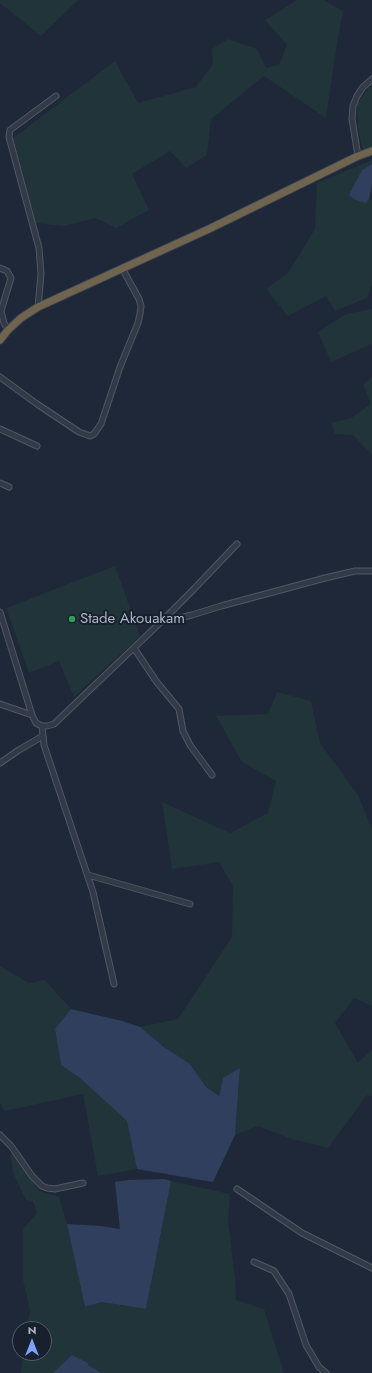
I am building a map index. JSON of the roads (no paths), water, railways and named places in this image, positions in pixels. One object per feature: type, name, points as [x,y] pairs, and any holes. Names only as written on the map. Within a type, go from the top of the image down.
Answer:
[{"type":"highway","points":[[0,340],[21,318],[38,307],[211,228],[358,156],[372,151]]},
{"type":"street","points":[[358,156],[352,119],[353,106],[363,87],[372,79]]},
{"type":"street","points":[[38,307],[41,274],[40,248],[8,137],[10,130],[56,96]]},
{"type":"street","points":[[0,268],[7,272],[11,278],[1,311],[8,330]]},
{"type":"street","points":[[0,377],[79,432],[90,436],[94,434],[101,424],[140,314],[139,299],[122,268]]},
{"type":"street","points":[[0,429],[37,446]]},
{"type":"street","points":[[0,483],[9,487]]},
{"type":"street","points":[[0,612],[2,624],[36,724],[42,726],[54,724],[163,620],[237,544]]},
{"type":"street","points":[[163,620],[192,615],[332,576],[355,571],[372,571]]},
{"type":"street","points":[[134,648],[156,681],[179,709],[183,731],[190,745],[212,775]]},
{"type":"street","points":[[0,704],[32,715]]},
{"type":"street","points":[[42,726],[47,755],[82,864],[88,875],[114,984]]},
{"type":"street","points":[[0,763],[43,736]]},
{"type":"street","points":[[88,875],[190,904]]},
{"type":"street","points":[[0,1136],[12,1146],[32,1176],[42,1186],[55,1189],[82,1183]]},
{"type":"street","points":[[237,1189],[302,1233],[372,1268]]},
{"type":"street","points":[[254,1262],[274,1271],[290,1294],[306,1345],[319,1367],[326,1373]]},
{"type":"water","points":[[372,164],[372,184],[369,199],[366,203],[356,200],[349,195],[362,170]]},
{"type":"water","points":[[71,1009],[122,1021],[140,1027],[164,1047],[190,1064],[206,1087],[219,1096],[223,1078],[240,1068],[235,1135],[213,1182],[137,1169],[127,1121],[81,1079],[61,1065],[55,1029]]},
{"type":"water","points":[[164,1179],[171,1181],[146,1309],[102,1302],[85,1307],[67,1224],[101,1226],[120,1229],[115,1182],[128,1180]]},
{"type":"water","points":[[72,1355],[88,1363],[88,1365],[101,1373],[53,1373]]},
{"type":"place","name":"Stade Akouakam","points":[[72,619]]}]
